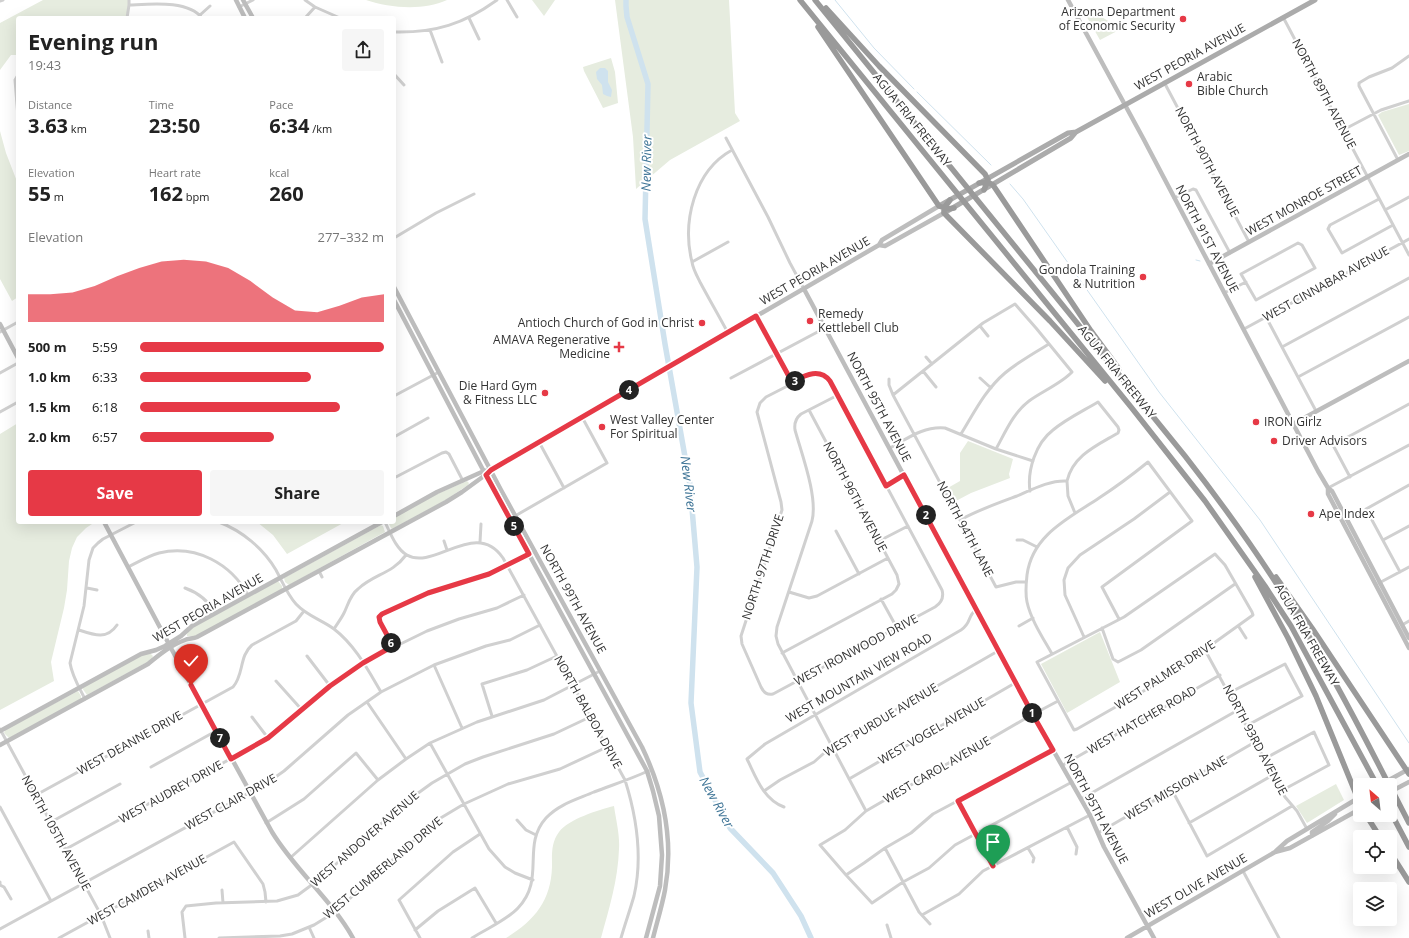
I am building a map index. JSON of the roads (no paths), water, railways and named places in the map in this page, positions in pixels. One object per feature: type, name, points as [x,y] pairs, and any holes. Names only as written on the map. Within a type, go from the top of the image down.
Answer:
[{"type":"highway","points":[[796,0],[843,63],[942,209],[1050,321],[1109,385],[1122,395]]},
{"type":"highway","name":"AGUA FRIA FREEWAY","points":[[800,0],[1122,395],[1206,501],[1291,626],[1373,778]]},
{"type":"highway","name":"AGUA FRIA FREEWAY","points":[[815,0],[977,202],[1132,390],[1219,500],[1294,610],[1386,778]]},
{"type":"highway","points":[[819,0],[848,33],[989,182],[1091,331],[1127,380],[1132,390]]},
{"type":"highway","points":[[979,183],[989,182]]},
{"type":"highway","points":[[984,190],[989,182]]},
{"type":"highway","points":[[942,209],[950,200]]},
{"type":"highway","points":[[942,209],[954,208]]},
{"type":"highway","points":[[1206,501],[1257,580],[1288,638],[1320,706],[1353,786]]},
{"type":"highway","points":[[1250,544],[1263,557],[1408,771]]},
{"type":"highway","name":"AGUA FRIA FREEWAY","points":[[1397,800],[1409,823]]},
{"type":"highway","points":[[1396,822],[1409,847]]},
{"type":"highway","points":[[1397,863],[1409,882]]},
{"type":"main road","points":[[236,0],[244,16]]},
{"type":"main road","name":"NORTH 91ST AVENUE","points":[[1068,0],[1244,329],[1293,424],[1328,488],[1332,492],[1353,537],[1400,626],[1409,648]]},
{"type":"main road","name":"WEST PEORIA AVENUE","points":[[989,182],[1022,167],[1071,138],[1076,132],[1124,104],[1312,1]]},
{"type":"main road","points":[[244,2],[252,16]]},
{"type":"main road","name":"WEST PEORIA AVENUE","points":[[989,182],[1041,148],[1068,133],[1076,132]]},
{"type":"main road","points":[[1022,167],[1026,162],[1040,153],[1041,148]]},
{"type":"main road","name":"WEST MONROE STREET","points":[[1209,264],[1368,178],[1409,154]]},
{"type":"main road","points":[[950,200],[979,183]]},
{"type":"main road","points":[[954,208],[984,190]]},
{"type":"main road","name":"WEST PEORIA AVENUE","points":[[396,515],[438,492],[491,470],[879,245],[882,240],[942,209]]},
{"type":"main road","name":"WEST PEORIA AVENUE","points":[[879,245],[885,246],[942,209]]},
{"type":"main road","name":"NORTH 95TH AVENUE","points":[[804,289],[998,652],[1090,815],[1104,847],[1154,938]]},
{"type":"main road","name":"NORTH 99TH AVENUE","points":[[396,291],[515,516],[642,747],[652,769],[664,807],[668,855],[666,885],[653,938]]},
{"type":"main road","name":"NORTH 99TH AVENUE","points":[[396,304],[485,473],[595,674],[646,771],[656,800],[661,836],[661,871],[657,898],[646,938]]},
{"type":"main road","points":[[0,324],[2,331],[16,355]]},
{"type":"main road","points":[[1293,424],[1409,361]]},
{"type":"main road","points":[[454,415],[460,412]]},
{"type":"main road","name":"WEST PEORIA AVENUE","points":[[0,730],[143,653],[184,640],[197,638],[454,497],[485,473]]},
{"type":"main road","points":[[105,524],[266,823],[290,858],[335,912],[353,938]]},
{"type":"main road","name":"WEST PEORIA AVENUE","points":[[0,745],[148,664],[192,626],[379,524]]},
{"type":"main road","points":[[567,623],[572,620]]},
{"type":"main road","name":"NORTH 91ST AVENUE","points":[[1400,626],[1409,638]]},
{"type":"main road","points":[[1394,778],[1408,771]]},
{"type":"main road","points":[[1397,788],[1409,782]]},
{"type":"main road","name":"WEST OLIVE AVENUE","points":[[1127,938],[1275,852],[1287,841],[1353,803]]},
{"type":"main road","points":[[1312,836],[1312,832],[1328,821],[1339,810]]},
{"type":"main road","name":"WEST OLIVE AVENUE","points":[[1275,852],[1290,848],[1353,813]]},
{"type":"main road","points":[[657,898],[663,900]]},
{"type":"street","points":[[127,16],[129,0]]},
{"type":"street","points":[[240,7],[244,2],[253,0]]},
{"type":"street","points":[[305,0],[315,7],[335,16]]},
{"type":"street","points":[[396,32],[418,32],[446,28],[469,18],[497,0]]},
{"type":"street","points":[[507,0],[517,17]]},
{"type":"street","points":[[129,5],[180,2],[200,16]]},
{"type":"street","points":[[202,16],[210,6]]},
{"type":"street","points":[[307,16],[315,7]]},
{"type":"street","points":[[469,18],[479,39]]},
{"type":"street","name":"NORTH 89TH AVENUE","points":[[1283,18],[1409,255]]},
{"type":"street","points":[[430,30],[442,62]]},
{"type":"street","points":[[1398,160],[1359,83],[1369,77],[1392,68],[1409,56]]},
{"type":"street","points":[[396,76],[404,85]]},
{"type":"street","points":[[16,78],[16,89]]},
{"type":"street","name":"NORTH 90TH AVENUE","points":[[1164,82],[1249,242]]},
{"type":"street","points":[[1343,130],[1381,110],[1409,101]]},
{"type":"street","name":"NORTH 95TH AVENUE","points":[[726,138],[804,289]]},
{"type":"street","points":[[728,333],[692,262],[689,215],[693,202],[708,171],[717,160],[732,150]]},
{"type":"street","points":[[1174,198],[1193,188],[1196,190],[1230,253]]},
{"type":"street","points":[[396,237],[436,213],[474,194]]},
{"type":"street","points":[[1385,210],[1409,198]]},
{"type":"street","points":[[1379,199],[1328,227],[1342,252],[1393,225]]},
{"type":"street","name":"WEST CINNABAR AVENUE","points":[[1244,329],[1409,239]]},
{"type":"street","points":[[692,262],[728,242]]},
{"type":"street","points":[[1298,243],[1302,245],[1315,268],[1256,300],[1246,282],[1241,274],[1298,243]]},
{"type":"street","points":[[1282,347],[1409,278]]},
{"type":"street","points":[[1224,293],[1246,282]]},
{"type":"street","points":[[893,395],[980,326],[1015,304],[1072,372],[1031,400],[1020,410],[1013,419],[996,449]]},
{"type":"street","points":[[756,316],[792,382]]},
{"type":"street","points":[[1266,317],[1316,411]]},
{"type":"street","points":[[1298,377],[1409,317]]},
{"type":"street","points":[[2,331],[16,323]]},
{"type":"street","points":[[980,326],[988,336]]},
{"type":"street","points":[[731,378],[825,328]]},
{"type":"street","points":[[961,434],[978,404],[991,388],[1009,370],[1049,344]]},
{"type":"street","points":[[926,357],[932,364]]},
{"type":"street","points":[[0,373],[16,364]]},
{"type":"street","points":[[396,395],[439,372]]},
{"type":"street","points":[[923,372],[936,388]]},
{"type":"street","name":"NORTH 97TH DRIVE","points":[[767,694],[761,687],[742,644],[741,636],[782,510],[757,412],[760,403],[766,397],[792,382],[811,374],[822,375],[830,381],[942,590],[942,599]]},
{"type":"street","points":[[980,378],[991,388]]},
{"type":"street","name":"NORTH 94TH LANE","points":[[888,379],[893,395],[996,587],[1016,582],[1026,582]]},
{"type":"street","points":[[838,395],[799,416],[794,426],[813,498],[814,511],[812,522],[776,633],[777,642],[782,653],[866,811]]},
{"type":"street","points":[[1030,491],[1029,474],[1033,461],[1044,440],[1053,430],[1098,402],[1119,430],[1118,433],[1081,456],[1071,468],[1067,481],[1067,491],[1068,499],[1076,513]]},
{"type":"street","points":[[0,412],[16,403]]},
{"type":"street","points":[[1350,476],[1333,446],[1409,404]]},
{"type":"street","name":"NORTH 96TH AVENUE","points":[[809,410],[897,575],[899,584],[895,592],[881,599]]},
{"type":"street","points":[[510,519],[607,462],[582,417]]},
{"type":"street","points":[[396,436],[428,418]]},
{"type":"street","points":[[890,448],[914,434],[927,429],[945,428],[996,449],[1033,461]]},
{"type":"street","points":[[539,442],[564,488]]},
{"type":"street","points":[[1328,488],[1409,444]]},
{"type":"street","points":[[396,477],[442,452],[446,452],[449,454],[463,481]]},
{"type":"street","points":[[1052,654],[1033,618],[1027,603],[1026,582],[1029,565],[1037,547],[1050,531],[1115,487],[1148,462],[1192,521],[1102,587],[1119,620]]},
{"type":"street","name":"NORTH 94TH LANE","points":[[934,471],[938,468]]},
{"type":"street","points":[[886,486],[904,475]]},
{"type":"street","points":[[960,520],[1052,482],[1067,481]]},
{"type":"street","points":[[1400,572],[1366,508],[1409,485]]},
{"type":"street","points":[[1084,637],[1065,596],[1065,574],[1068,568],[1076,558],[1134,519],[1170,492]]},
{"type":"street","points":[[85,699],[71,671],[70,663],[79,630],[87,588],[89,560],[93,548],[98,543],[111,534],[132,524]]},
{"type":"street","points":[[223,524],[240,533],[258,547],[270,561],[295,603],[304,611],[334,629],[349,644],[381,692]]},
{"type":"street","points":[[384,524],[399,548],[406,555],[414,558],[423,558],[447,550],[480,542],[481,524]]},
{"type":"street","points":[[879,541],[908,526]]},
{"type":"street","points":[[1383,540],[1409,526]]},
{"type":"street","points":[[836,531],[859,574]]},
{"type":"street","points":[[1017,540],[1023,540],[1037,547]]},
{"type":"street","points":[[444,541],[447,550]]},
{"type":"street","name":"NORTH BALBOA DRIVE","points":[[480,542],[496,549],[508,566],[625,780],[636,824],[639,856],[634,896],[621,938]]},
{"type":"street","points":[[128,567],[146,558],[162,553],[179,551],[191,553],[206,557],[223,565],[238,580],[248,595]]},
{"type":"street","points":[[393,646],[380,622],[379,617],[382,614],[428,593],[489,574],[508,566],[535,551]]},
{"type":"street","points":[[1058,701],[1037,662],[1084,637],[1102,628],[1119,620],[1215,554],[1236,584],[1141,650],[1118,662],[1114,660],[1102,628]]},
{"type":"street","points":[[334,629],[356,590],[397,566],[406,555]]},
{"type":"street","points":[[789,592],[806,597],[814,597],[888,558]]},
{"type":"street","points":[[1378,584],[1409,567]]},
{"type":"street","points":[[319,571],[322,577]]},
{"type":"street","name":"WEST PALMER DRIVE","points":[[1058,701],[1074,730],[1161,681],[1239,627],[1253,615],[1236,584]]},
{"type":"street","points":[[87,588],[97,590]]},
{"type":"street","points":[[185,588],[197,593],[205,599],[215,613]]},
{"type":"street","name":"WEST AUDREY DRIVE","points":[[66,849],[268,738],[330,686],[363,663],[393,646],[426,630],[459,618],[502,606],[524,595]]},
{"type":"street","points":[[782,653],[881,599],[897,628]]},
{"type":"street","name":"WEST IRONWOOD DRIVE","points":[[767,694],[773,694],[897,628],[935,607],[942,599]]},
{"type":"street","name":"WEST MOUNTAIN VIEW ROAD","points":[[764,791],[747,758],[760,747],[967,627],[971,615],[976,610]]},
{"type":"street","name":"WEST DEANNE DRIVE","points":[[36,795],[229,690],[235,685],[239,678],[245,653],[250,647],[296,621],[304,611]]},
{"type":"street","points":[[1019,626],[1033,618]]},
{"type":"street","points":[[1400,626],[1409,621]]},
{"type":"street","points":[[79,630],[101,635],[113,630],[117,625]]},
{"type":"street","name":"WEST CLAIR DRIVE","points":[[0,929],[267,783],[284,771],[340,722],[381,692],[434,665],[472,651],[510,640],[540,625]]},
{"type":"street","points":[[1239,627],[1246,638]]},
{"type":"street","name":"NORTH 93RD AVENUE","points":[[1205,650],[1220,675],[1281,791],[1287,801],[1297,811],[1307,829]]},
{"type":"street","name":"WEST PURDUE AVENUE","points":[[764,791],[780,780],[814,762],[832,747],[998,652]]},
{"type":"street","points":[[307,656],[330,686]]},
{"type":"street","points":[[492,716],[482,684],[527,670],[557,656]]},
{"type":"street","points":[[1229,693],[1285,664],[1302,696],[1246,726]]},
{"type":"street","points":[[434,665],[462,728]]},
{"type":"street","points":[[290,858],[378,780],[430,743],[492,716],[515,711],[544,700],[600,671]]},
{"type":"street","name":"WEST HATCHER ROAD","points":[[1063,766],[1220,675]]},
{"type":"street","points":[[276,681],[302,710]]},
{"type":"street","name":"WEST VOGEL AVENUE","points":[[848,779],[1015,683]]},
{"type":"street","name":"WEST CAROL AVENUE","points":[[846,875],[820,845],[845,830],[866,811],[1058,701]]},
{"type":"street","points":[[367,702],[406,759]]},
{"type":"street","points":[[1081,799],[1238,710]]},
{"type":"street","points":[[252,717],[268,738]]},
{"type":"street","name":"WEST ANDOVER AVENUE","points":[[185,938],[182,912],[184,908],[189,905],[266,902],[281,900],[303,892],[313,885],[403,804],[421,790],[448,774],[483,757],[554,734],[590,717]]},
{"type":"street","name":"NORTH 105TH AVENUE","points":[[0,730],[101,915],[110,938]]},
{"type":"street","points":[[151,767],[216,731]]},
{"type":"street","points":[[1264,759],[1314,732],[1329,765],[1281,791]]},
{"type":"street","name":"WEST MISSION LANE","points":[[1098,833],[1255,742]]},
{"type":"street","points":[[430,743],[489,849],[505,867],[515,873],[533,880]]},
{"type":"street","name":"WEST CUMBERLAND DRIVE","points":[[219,938],[273,937],[292,934],[309,928],[335,912],[420,835],[439,820],[464,804],[508,784],[560,769],[607,747]]},
{"type":"street","points":[[1053,750],[930,816],[911,834],[885,848],[846,875],[872,903],[929,868],[953,846],[1072,782]]},
{"type":"street","points":[[266,823],[304,799],[356,753],[378,780]]},
{"type":"street","points":[[472,938],[517,909],[528,893],[533,880],[533,852],[536,835],[546,818],[559,807],[652,769]]},
{"type":"street","points":[[1189,823],[1273,775]]},
{"type":"street","points":[[51,822],[120,784]]},
{"type":"street","points":[[1172,790],[1207,856],[1292,806]]},
{"type":"street","points":[[764,791],[776,804],[784,807]]},
{"type":"street","points":[[958,801],[993,866]]},
{"type":"street","points":[[0,806],[52,901]]},
{"type":"street","points":[[922,915],[953,897],[983,871],[1090,815]]},
{"type":"street","points":[[517,820],[526,830],[536,835]]},
{"type":"street","points":[[1066,827],[1077,847],[1076,854]]},
{"type":"street","points":[[420,938],[399,900],[453,852],[480,834]]},
{"type":"street","name":"WEST CAMDEN AVENUE","points":[[59,938],[234,842],[263,884],[266,902]]},
{"type":"street","points":[[885,848],[922,915],[930,924]]},
{"type":"street","points":[[1028,848],[1034,858],[1033,862]]},
{"type":"street","points":[[1243,870],[1279,938]]},
{"type":"street","points":[[0,882],[0,885],[4,887],[11,899]]},
{"type":"street","points":[[415,930],[438,911],[475,888],[496,923]]},
{"type":"street","points":[[222,890],[223,903]]},
{"type":"street","points":[[887,925],[891,938]]},
{"type":"street","points":[[309,928],[314,938]]},
{"type":"street","points":[[148,931],[149,938]]},
{"type":"water","points":[[600,68],[605,68],[608,71],[608,82],[612,90],[611,97],[603,94],[602,85],[597,79],[596,72]]},
{"type":"waterway","name":"New River","points":[[626,0],[627,17],[648,84],[645,219],[690,485],[697,567],[691,703],[700,772],[730,828],[773,873],[801,916],[811,938]]},
{"type":"waterway","points":[[835,0],[874,48],[914,89]]},
{"type":"waterway","points":[[917,92],[991,165]]},
{"type":"waterway","points":[[1010,184],[1023,199],[1159,392],[1260,520],[1409,743]]},
{"type":"waterway","points":[[1196,260],[1200,261]]},
{"type":"place","name":"Arizona Department of Economic Security","points":[[1183,19]]},
{"type":"place","name":"Arabic Bible Church","points":[[1189,84]]},
{"type":"place","name":"Gondola Training & Nutrition","points":[[1143,277]]},
{"type":"place","name":"Remedy Kettlebell Club","points":[[810,321]]},
{"type":"place","name":"Antioch Church of God in Christ","points":[[702,323]]},
{"type":"place","name":"AMAVA Regenerative Medicine","points":[[619,347]]},
{"type":"place","name":"Die Hard Gym & Fitness LLC","points":[[545,393]]},
{"type":"place","name":"IRON Girlz","points":[[1256,422]]},
{"type":"place","name":"West Valley Center For Spiritual","points":[[602,427]]},
{"type":"place","name":"Driver Advisors","points":[[1274,441]]},
{"type":"place","name":"Ape Index","points":[[1311,514]]}]
